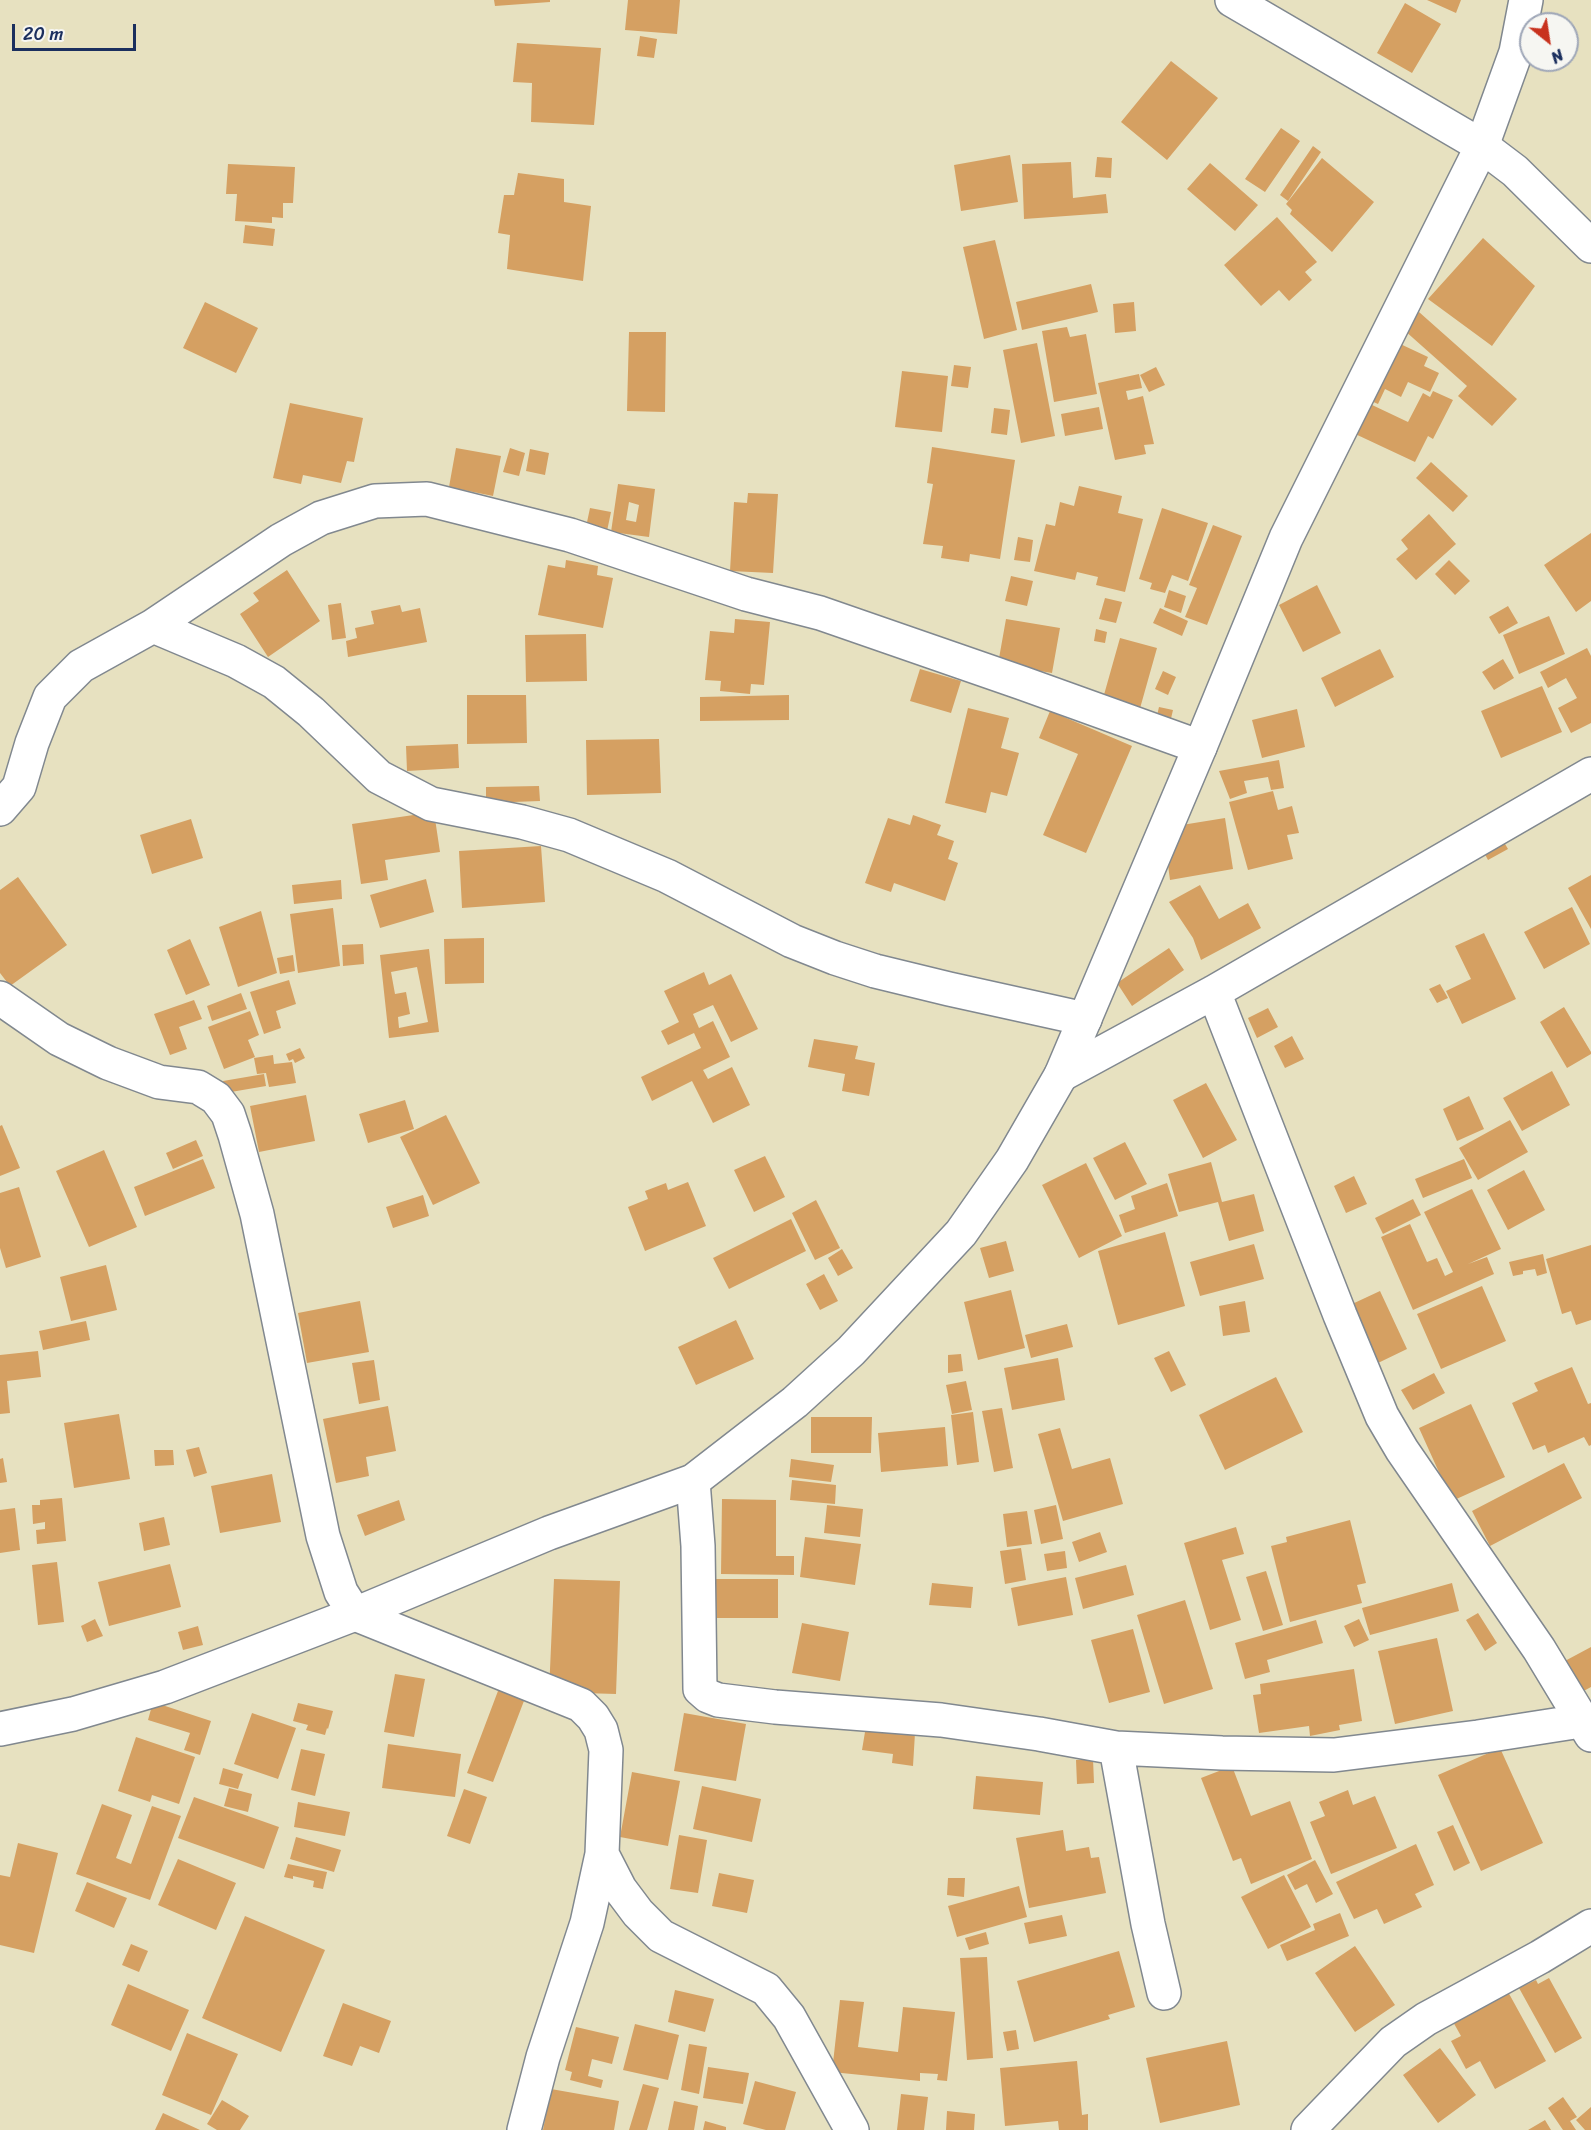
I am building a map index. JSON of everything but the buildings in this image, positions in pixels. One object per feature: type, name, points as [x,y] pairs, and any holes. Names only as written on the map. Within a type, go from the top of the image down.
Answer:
[{"type":"street","points":[[1232,0],[1482,146],[1515,171],[1591,246]]},
{"type":"street","points":[[0,1729],[73,1714],[165,1688],[355,1614],[549,1533],[693,1481],[795,1402],[851,1351],[961,1233],[1011,1160],[1061,1075],[1286,538],[1482,146],[1515,52],[1526,0]]},
{"type":"street","points":[[0,809],[19,787],[32,743],[50,697],[81,666],[153,626],[281,540],[321,518],[375,501],[427,499],[570,535],[746,594],[820,613],[1200,747]]},
{"type":"street","points":[[153,626],[236,661],[274,682],[311,712],[379,777],[431,804],[522,822],[569,835],[667,876],[792,941],[835,958],[875,971],[949,989],[1085,1018]]},
{"type":"street","points":[[1061,1075],[1214,992],[1591,774]]},
{"type":"street","points":[[693,1481],[698,1546],[700,1689],[708,1696],[718,1700],[775,1707],[941,1720],[1116,1748],[1222,1753],[1334,1755],[1586,1728],[1539,1649],[1423,1482],[1382,1416],[1214,992]]},
{"type":"street","points":[[0,998],[59,1039],[108,1063],[159,1082],[198,1087],[216,1098],[228,1114],[257,1215],[323,1536],[341,1592],[355,1614],[581,1705],[594,1717],[601,1730],[606,1750],[602,1854],[587,1923],[543,2057],[524,2130]]},
{"type":"street","points":[[1116,1748],[1148,1924],[1164,1993]]},
{"type":"street","points":[[602,1854],[620,1889],[638,1913],[662,1936],[766,1989],[789,2017],[852,2130]]},
{"type":"street","points":[[1308,2130],[1393,2042],[1426,2019],[1540,1957],[1591,1926]]}]
